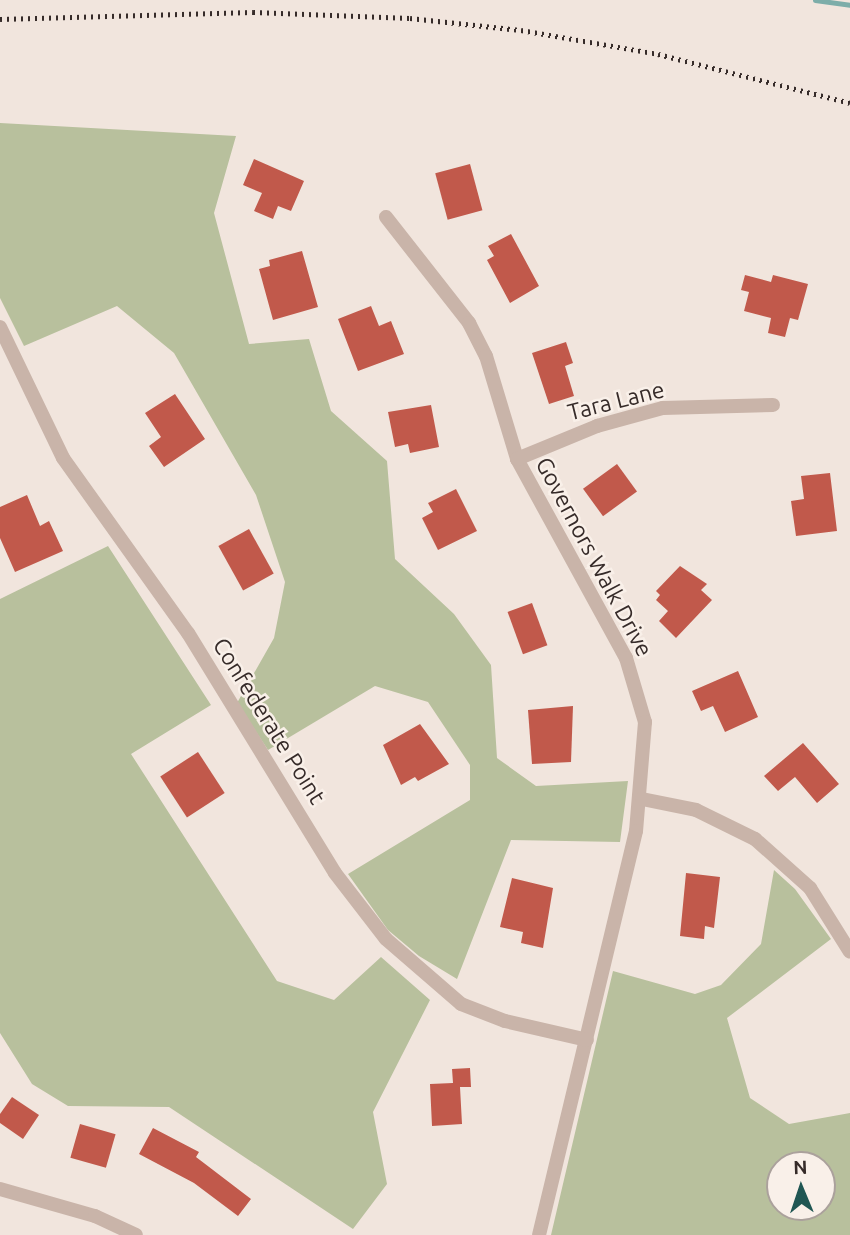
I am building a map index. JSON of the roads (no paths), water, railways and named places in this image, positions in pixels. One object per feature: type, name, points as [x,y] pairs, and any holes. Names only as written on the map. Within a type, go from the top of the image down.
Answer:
[{"type":"street","name":"Governors Walk Drive","points":[[386,217],[469,323],[486,356],[517,459],[626,658],[645,722],[642,799],[539,1235]]},
{"type":"street","name":"Confederate Point","points":[[0,327],[63,458],[188,633],[335,873],[386,939],[461,1004],[505,1021],[587,1040]]},
{"type":"street","name":"Tara Lane","points":[[517,459],[597,426],[663,408],[773,405]]},
{"type":"street","points":[[642,799],[696,810],[754,839],[810,888],[850,952]]},
{"type":"street","points":[[0,1189],[96,1216],[136,1235]]},
{"type":"waterway","points":[[815,0],[850,5]]},
{"type":"railway","points":[[0,19],[253,12],[410,18],[521,30],[658,54],[850,103]]}]
